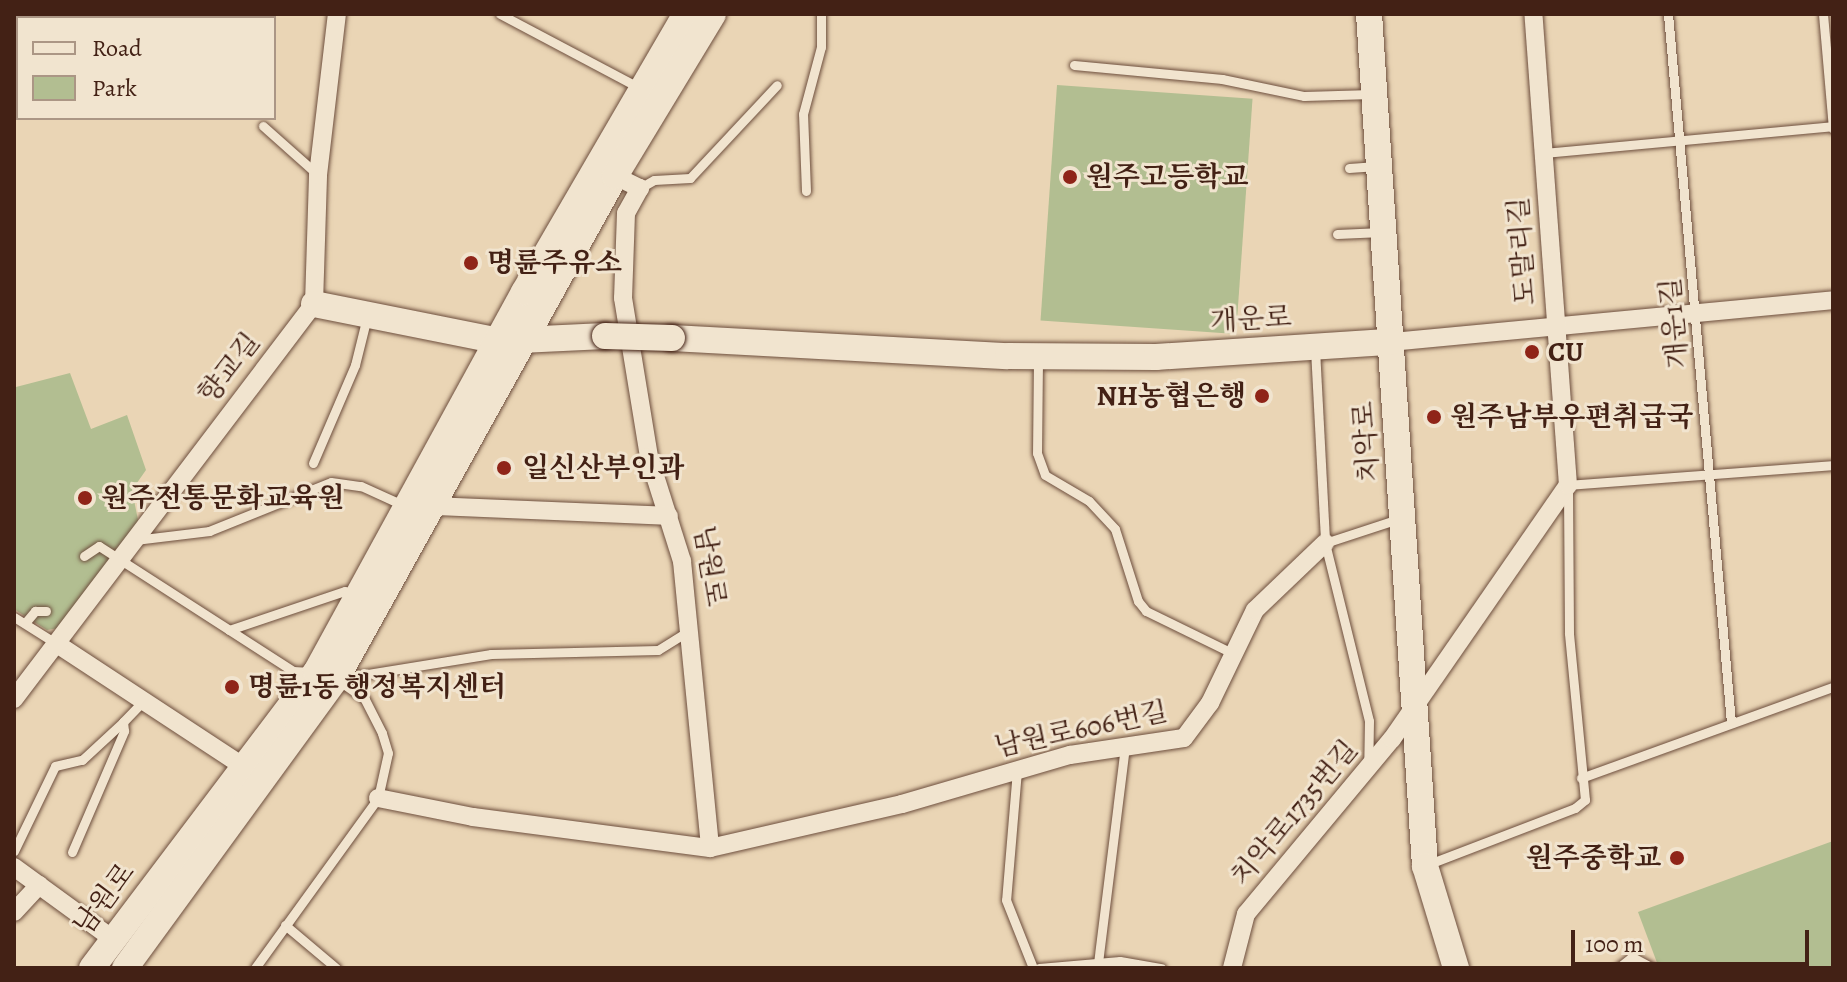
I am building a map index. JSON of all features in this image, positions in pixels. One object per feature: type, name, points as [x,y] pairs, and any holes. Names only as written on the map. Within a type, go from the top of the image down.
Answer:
[{"type":"street","points":[[337,14],[318,175],[314,304],[499,341],[527,341]]},
{"type":"street","name":"남원로","points":[[92,968],[244,767],[326,676],[358,597],[640,88],[686,14]]},
{"type":"street","name":"남원로","points":[[125,968],[326,676],[434,506],[615,176],[713,14]]},
{"type":"street","name":"치악로","points":[[1369,14],[1425,866],[1456,968]]},
{"type":"street","name":"도말리길","points":[[1533,14],[1568,485]]},
{"type":"street","points":[[615,176],[640,188]]},
{"type":"street","name":"남원로","points":[[640,188],[626,213],[623,298],[649,457],[682,561],[687,632]]},
{"type":"street","name":"개운로","points":[[527,341],[605,336],[882,353],[1038,356],[1315,348],[1833,300]]},
{"type":"street","name":"향교길","points":[[14,699],[314,304]]},
{"type":"street","points":[[1415,700],[1568,485]]},
{"type":"street","points":[[434,506],[669,516]]},
{"type":"street","name":"남원로606번길","points":[[378,798],[473,817],[710,848],[902,804],[1017,768],[1184,738],[1210,703],[1255,610],[1325,543]]},
{"type":"street","points":[[687,632],[710,848]]},
{"type":"street","points":[[57,644],[244,767]]},
{"type":"street","name":"치악로1735번길","points":[[1232,968],[1246,914],[1392,739],[1415,700]]},
{"type":"street","points":[[14,867],[114,940]]},
{"type":"street","points":[[14,912],[39,885]]},
{"type":"lane","points":[[500,14],[640,88]]},
{"type":"lane","points":[[806,191],[803,114],[821,47],[821,14]]},
{"type":"lane","name":"개운1길","points":[[1668,14],[1731,723]]},
{"type":"lane","points":[[1543,153],[1833,127],[1823,14]]},
{"type":"lane","points":[[1074,65],[1222,79],[1304,96],[1376,94]]},
{"type":"lane","points":[[640,188],[654,180],[690,178],[777,85]]},
{"type":"lane","points":[[263,126],[318,175]]},
{"type":"lane","points":[[1349,168],[1380,166]]},
{"type":"lane","points":[[1337,234],[1384,231]]},
{"type":"lane","points":[[313,463],[355,365],[368,315]]},
{"type":"lane","name":"치악로","points":[[1315,348],[1325,543],[1369,721],[1369,757],[1359,777]]},
{"type":"lane","points":[[1038,356],[1037,453],[1045,475],[1089,501],[1115,529],[1138,601],[1146,611],[1235,655]]},
{"type":"lane","points":[[1568,485],[1833,465]]},
{"type":"lane","points":[[135,540],[209,531],[331,482],[361,486],[407,507]]},
{"type":"lane","name":"도말리길","points":[[1568,485],[1569,633],[1581,778]]},
{"type":"lane","points":[[1325,543],[1403,517]]},
{"type":"lane","points":[[84,556],[99,546],[293,671],[326,676],[365,699],[382,733],[388,753],[378,798],[255,968]]},
{"type":"lane","points":[[229,630],[345,591],[358,597]]},
{"type":"lane","points":[[25,623],[35,611],[46,611]]},
{"type":"lane","points":[[14,617],[57,644]]},
{"type":"lane","name":"남원로","points":[[326,676],[491,654],[658,650],[687,632]]},
{"type":"lane","points":[[1425,866],[1575,808],[1585,800],[1581,778],[1833,687]]},
{"type":"lane","points":[[14,851],[55,766],[82,760],[143,701]]},
{"type":"lane","points":[[72,852],[124,731],[123,722]]},
{"type":"lane","points":[[1098,963],[1125,747]]},
{"type":"lane","points":[[1017,768],[1006,900],[1036,968],[1098,963],[1161,968]]},
{"type":"lane","points":[[285,925],[336,968]]},
{"type":"lane","points":[[1618,968],[1632,957],[1653,968]]},
{"type":"green space","points":[[1057,85],[1253,99],[1236,334],[1041,320]]},
{"type":"green space","points":[[70,373],[91,429],[127,415],[146,470],[132,490],[139,525],[59,628],[47,630],[14,609],[16,387]]},
{"type":"green space","points":[[1833,841],[1833,968],[1659,968],[1638,912]]},
{"type":"place","name":"원주고등학교","points":[[1070,177]]},
{"type":"place","name":"명륜주유소","points":[[471,263]]},
{"type":"place","name":"CU","points":[[1532,352]]},
{"type":"place","name":"NH농협은행","points":[[1262,396]]},
{"type":"place","name":"원주남부우편취급국","points":[[1434,417]]},
{"type":"place","name":"일신산부인과","points":[[504,468]]},
{"type":"place","name":"원주전통문화교육원","points":[[85,498]]},
{"type":"place","name":"명륜1동 행정복지센터","points":[[232,687]]},
{"type":"place","name":"원주중학교","points":[[1677,858]]}]
